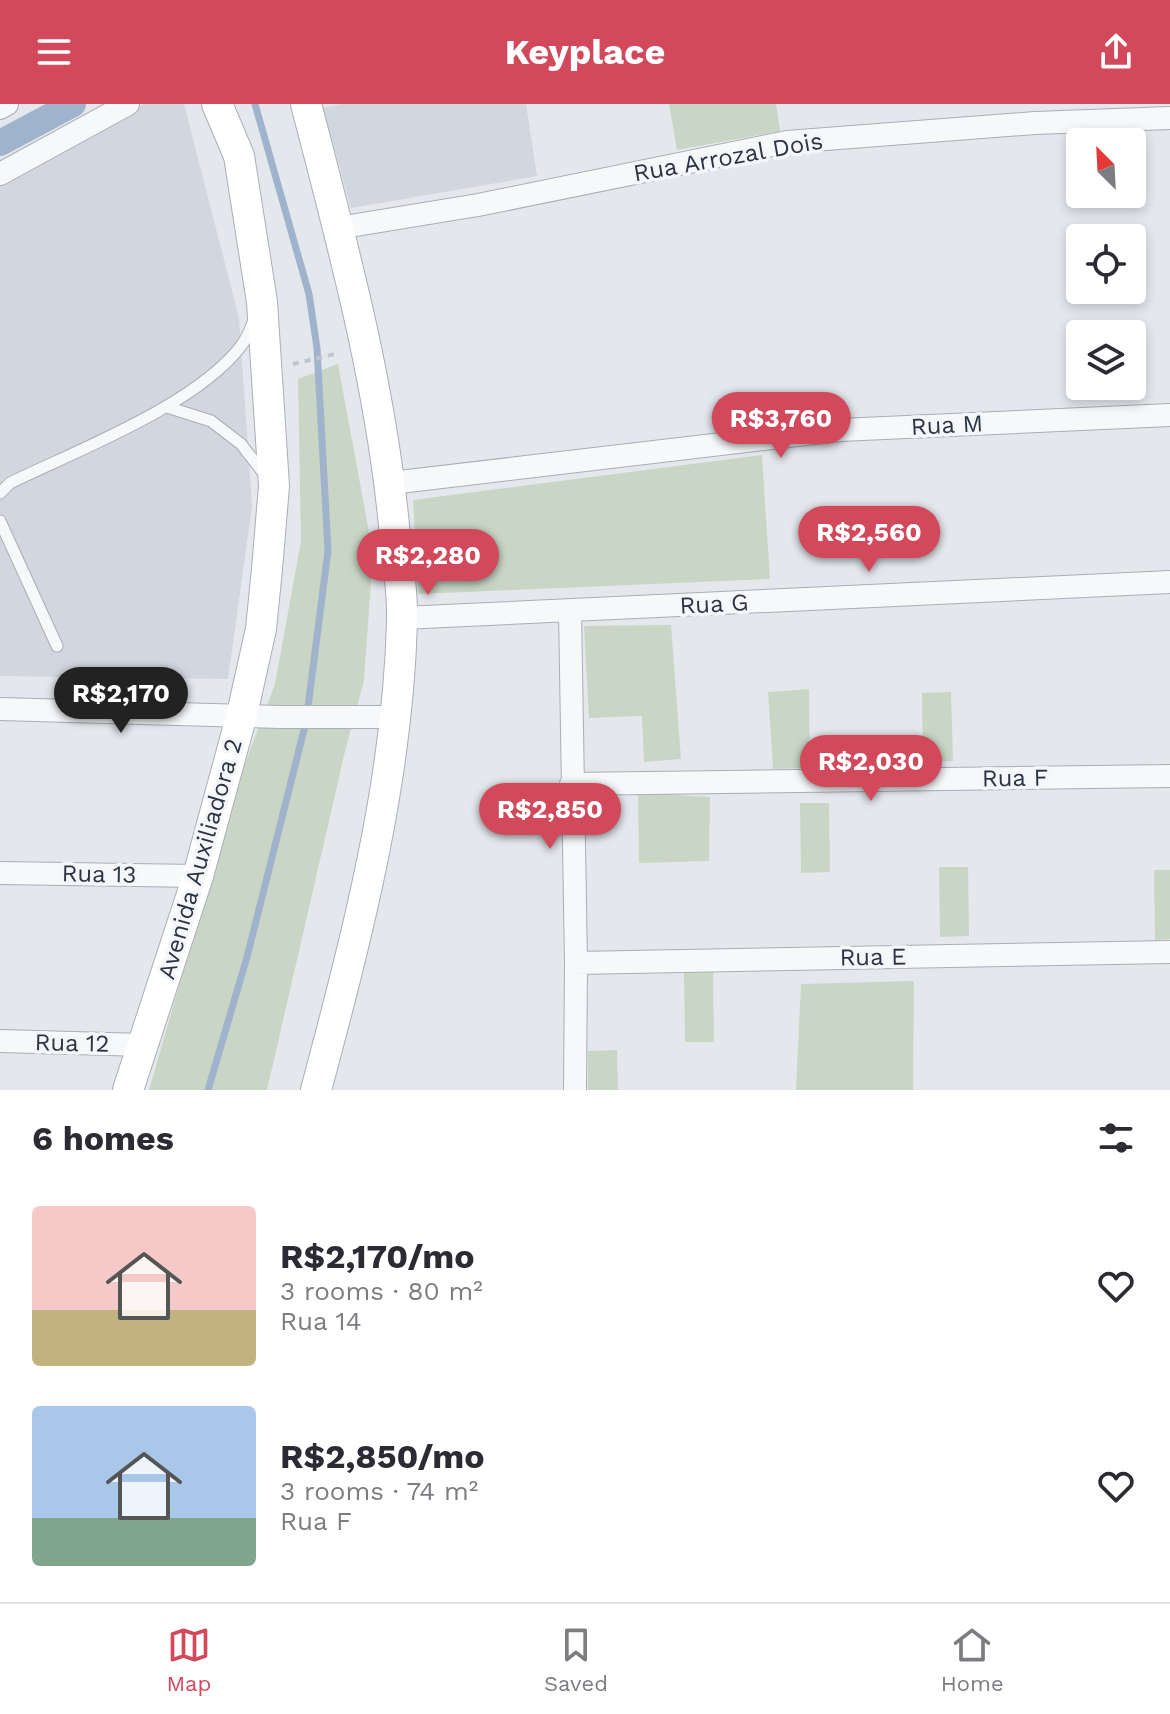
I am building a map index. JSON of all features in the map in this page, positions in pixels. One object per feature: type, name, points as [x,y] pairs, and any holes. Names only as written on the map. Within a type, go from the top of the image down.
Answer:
[{"type":"street","points":[[0,108],[7,104]]},
{"type":"street","points":[[0,174],[128,104]]},
{"type":"street","name":"Avenida Auxiliadora 2","points":[[128,1090],[198,876],[242,714],[261,629],[274,486],[262,302],[239,156],[217,104]]},
{"type":"street","points":[[306,104],[367,348],[391,483],[402,618],[386,791],[358,934],[316,1090]]},
{"type":"street","name":"Rua Arrozal Dois","points":[[338,228],[478,205],[787,142],[1035,123],[1170,118]]},
{"type":"street","name":"Rua M","points":[[391,483],[840,430],[1170,415]]},
{"type":"street","name":"Rua G","points":[[402,618],[1170,582]]},
{"type":"street","points":[[570,611],[575,1090]]},
{"type":"street","points":[[0,709],[395,717]]},
{"type":"street","name":"Rua F","points":[[571,784],[1170,776]]},
{"type":"street","name":"Rua 13","points":[[0,873],[198,876]]},
{"type":"street","name":"Rua E","points":[[576,963],[1170,952]]},
{"type":"street","name":"Rua 12","points":[[0,1041],[144,1045]]},
{"type":"lane","points":[[0,493],[10,483],[167,407],[209,376],[242,345],[262,302]]},
{"type":"lane","points":[[167,407],[211,421],[241,444],[274,486]]},
{"type":"lane","points":[[0,521],[57,646]]},
{"type":"path","points":[[286,365],[337,353]]},
{"type":"shaded area","points":[[144,104],[184,104],[239,318],[252,506],[228,679],[0,676],[0,182]]},
{"type":"shaded area","points":[[341,104],[526,104],[537,176],[351,208],[323,108]]},
{"type":"green space","points":[[669,104],[776,104],[780,131],[677,150]]},
{"type":"green space","points":[[338,364],[373,554],[364,681],[267,1090],[149,1090],[237,785],[275,684],[301,541],[298,379]]},
{"type":"green space","points":[[762,455],[770,579],[418,594],[413,500]]},
{"type":"green space","points":[[671,625],[681,759],[644,762],[642,716],[589,718],[584,626]]},
{"type":"green space","points":[[809,689],[810,768],[773,769],[768,692]]},
{"type":"green space","points":[[951,692],[953,761],[923,762],[922,693]]},
{"type":"green space","points":[[638,793],[710,797],[709,861],[639,863]]},
{"type":"green space","points":[[800,803],[829,803],[830,872],[801,873]]},
{"type":"green space","points":[[939,867],[968,867],[969,936],[940,937]]},
{"type":"green space","points":[[1154,870],[1170,870],[1170,939],[1155,940]]},
{"type":"green space","points":[[713,972],[714,1042],[685,1042],[684,973]]},
{"type":"green space","points":[[914,981],[913,1090],[796,1090],[801,984]]},
{"type":"green space","points":[[617,1050],[618,1090],[588,1090],[588,1051]]},
{"type":"waterway","points":[[0,143],[73,104]]},
{"type":"waterway","points":[[208,1090],[247,957],[306,722],[328,551],[317,348],[309,294],[255,104]]}]
